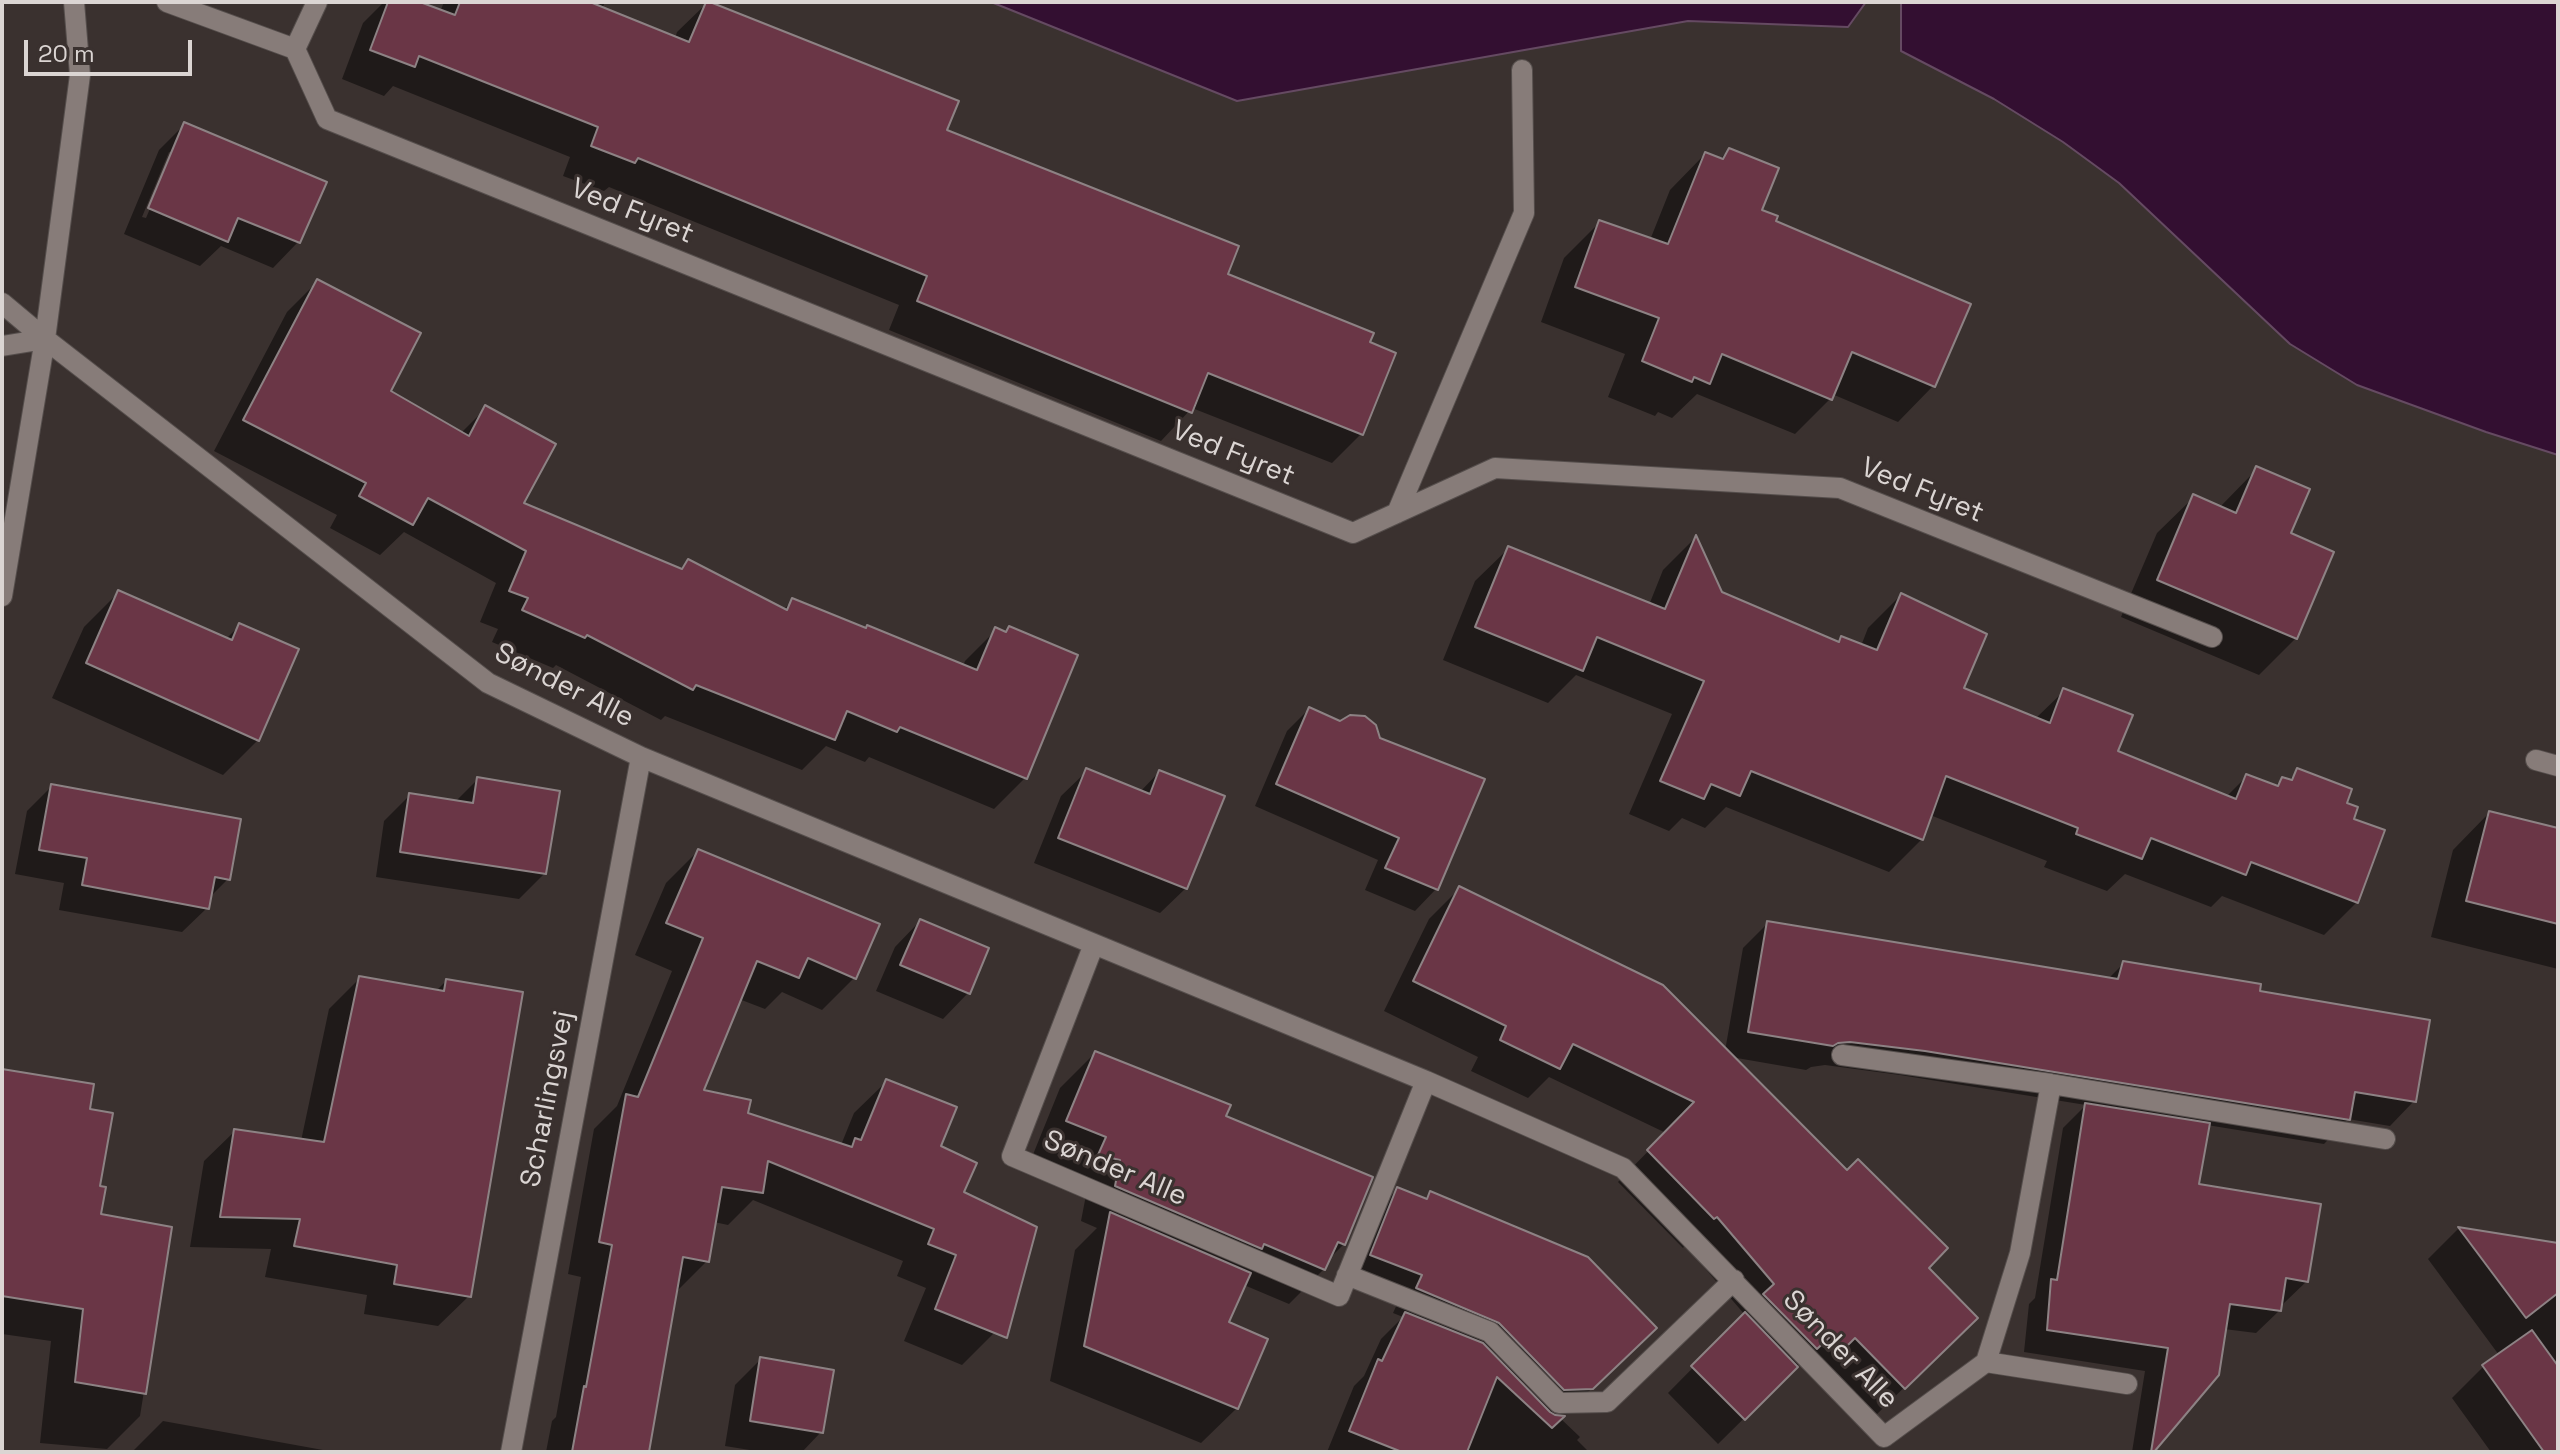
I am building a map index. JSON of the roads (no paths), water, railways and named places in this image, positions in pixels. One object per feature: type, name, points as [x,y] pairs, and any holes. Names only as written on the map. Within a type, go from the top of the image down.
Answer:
[{"type":"street","points":[[2,596],[45,339],[80,75],[74,2]]},
{"type":"street","points":[[167,2],[295,49],[317,2]]},
{"type":"street","name":"Ved Fyret","points":[[295,49],[327,119],[1353,533],[1495,468],[1840,488],[2212,637]]},
{"type":"street","points":[[1397,513],[1524,213],[1522,70]]},
{"type":"street","name":"Sønder Alle","points":[[2,303],[488,683],[641,757],[1426,1081],[1623,1168],[1884,1437],[1986,1362]]},
{"type":"street","points":[[2,346],[45,339]]},
{"type":"street","name":"Scharlingsvej","points":[[511,1452],[641,757]]},
{"type":"street","points":[[2536,760],[2558,766]]},
{"type":"street","name":"Sønder Alle","points":[[1094,944],[1012,1156],[1339,1296],[1347,1275]]},
{"type":"street","points":[[1842,1055],[2051,1084],[2385,1139]]},
{"type":"street","points":[[1426,1081],[1347,1275],[1490,1332],[1559,1403],[1607,1402],[1734,1280]]},
{"type":"street","points":[[2051,1084],[2020,1253],[1986,1362],[2127,1384]]}]
